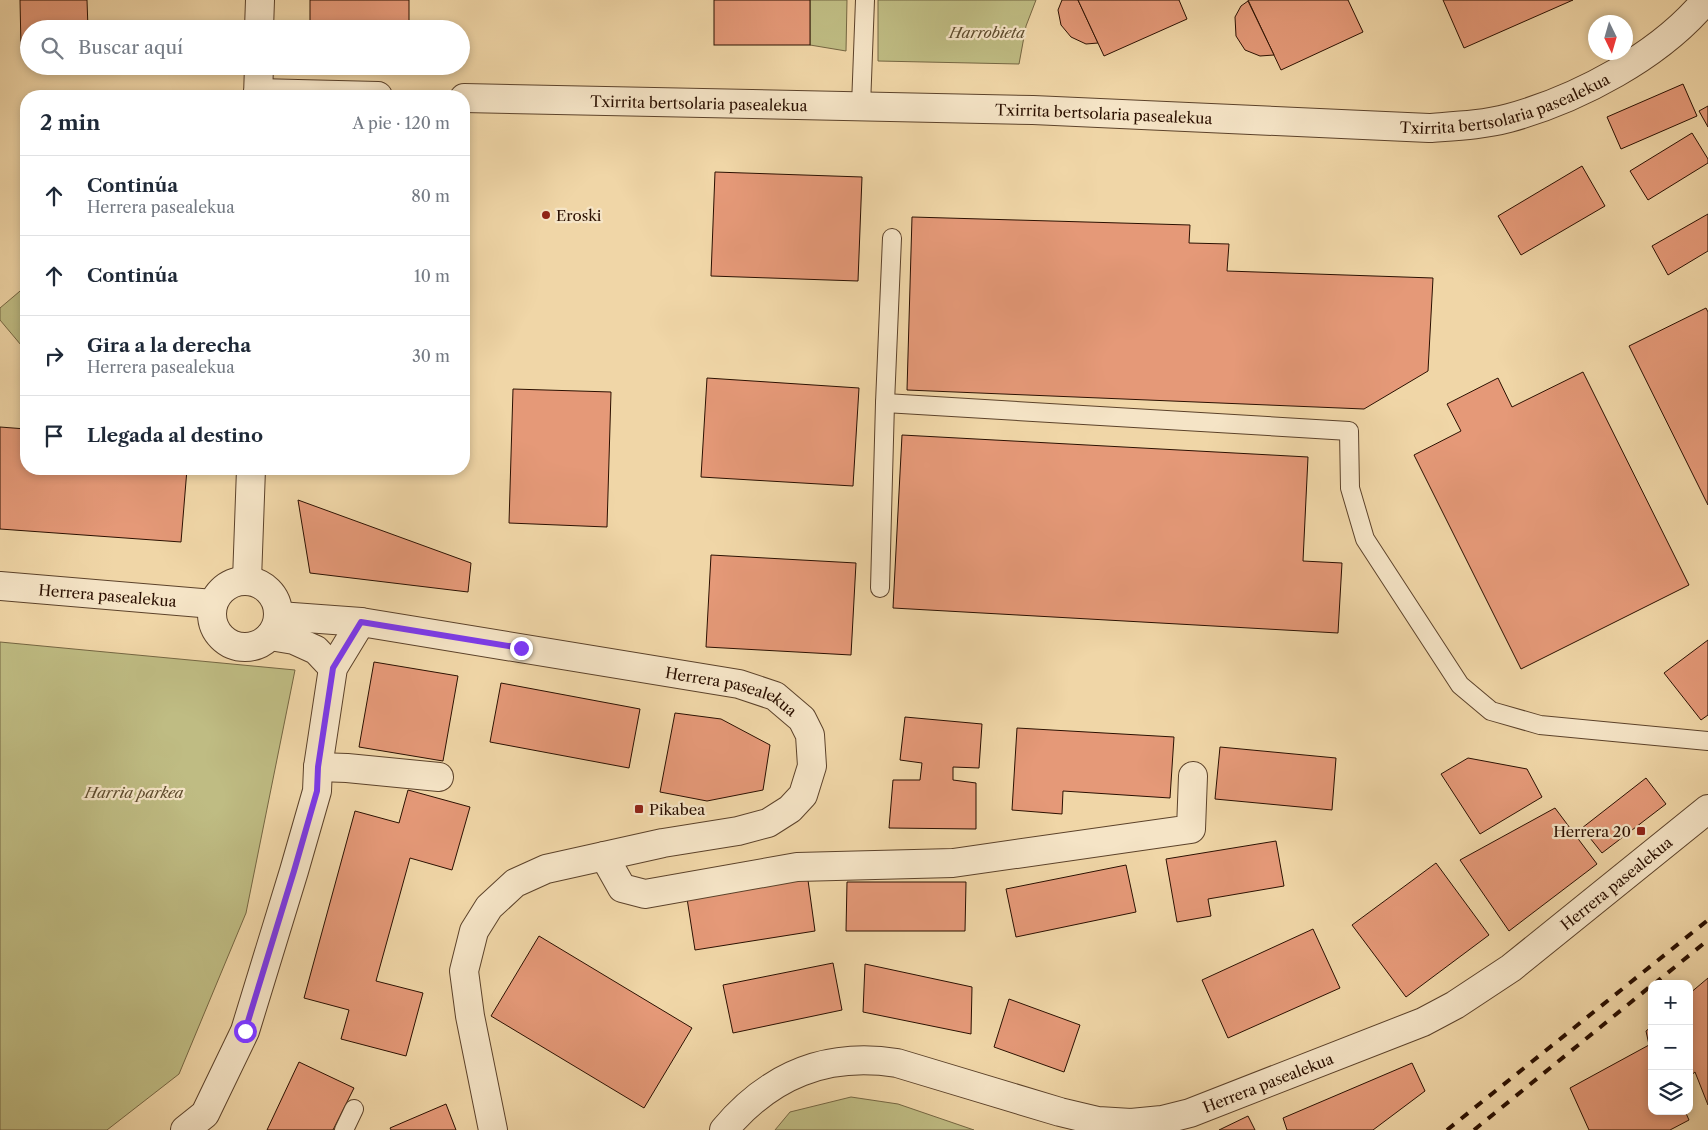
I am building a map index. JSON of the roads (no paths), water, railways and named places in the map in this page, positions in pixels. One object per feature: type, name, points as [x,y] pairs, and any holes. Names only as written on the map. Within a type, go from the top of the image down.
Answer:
[{"type":"street","points":[[259,20],[260,0]]},
{"type":"street","name":"Txirrita bertsolaria pasealekua","points":[[470,98],[1033,110],[1429,128],[1465,126],[1507,118],[1535,110],[1587,88],[1624,68],[1673,35],[1706,0]]},
{"type":"street","points":[[258,90],[259,75]]},
{"type":"street","points":[[247,580],[251,475]]},
{"type":"street","points":[[247,580],[266,588],[274,596],[278,606],[274,626],[261,643],[250,647],[239,647],[220,636],[214,626],[212,615],[214,604],[226,586],[247,580]]},
{"type":"street","name":"Herrera pasealekua","points":[[0,586],[214,604]]},
{"type":"street","points":[[185,1130],[205,1114],[245,1031],[317,791],[318,767],[333,668],[361,622]]},
{"type":"street","name":"Herrera pasealekua","points":[[274,626],[361,622],[739,684],[775,696],[802,719],[810,736],[812,766],[803,795],[790,809],[768,823],[738,831],[546,869],[515,883],[488,907],[474,931],[464,971],[470,1016],[493,1130]]},
{"type":"street","points":[[274,626],[294,640],[316,650],[333,668]]},
{"type":"street","points":[[318,767],[439,777]]},
{"type":"street","points":[[604,856],[622,888],[645,894],[797,868],[953,863],[1191,829],[1193,776]]},
{"type":"street","name":"Herrera pasealekua","points":[[724,1130],[739,1112],[758,1095],[783,1079],[814,1067],[846,1060],[876,1060],[897,1063],[1098,1122],[1130,1123],[1162,1120],[1190,1113],[1423,1022],[1455,1005],[1511,968],[1708,810]]},
{"type":"lane","points":[[861,106],[865,0]]},
{"type":"lane","points":[[880,588],[892,238]]},
{"type":"lane","points":[[885,403],[1349,431],[1350,488],[1365,539],[1460,685],[1491,711],[1540,725],[1708,741]]},
{"type":"lane","points":[[344,1130],[354,1109]]},
{"type":"railway","points":[[1447,1130],[1708,920]]},
{"type":"railway","points":[[1659,980],[1708,940]]},
{"type":"railway","points":[[1474,1130],[1648,988]]},
{"type":"place","name":"Eroski","points":[[546,215]]},
{"type":"place","name":"Pikabea","points":[[639,809]]},
{"type":"place","name":"Herrera 20","points":[[1641,831]]},
{"type":"park label","name":"Harrobieta","points":[[987,32]]},
{"type":"park label","name":"Harria parkea","points":[[134,792]]}]
